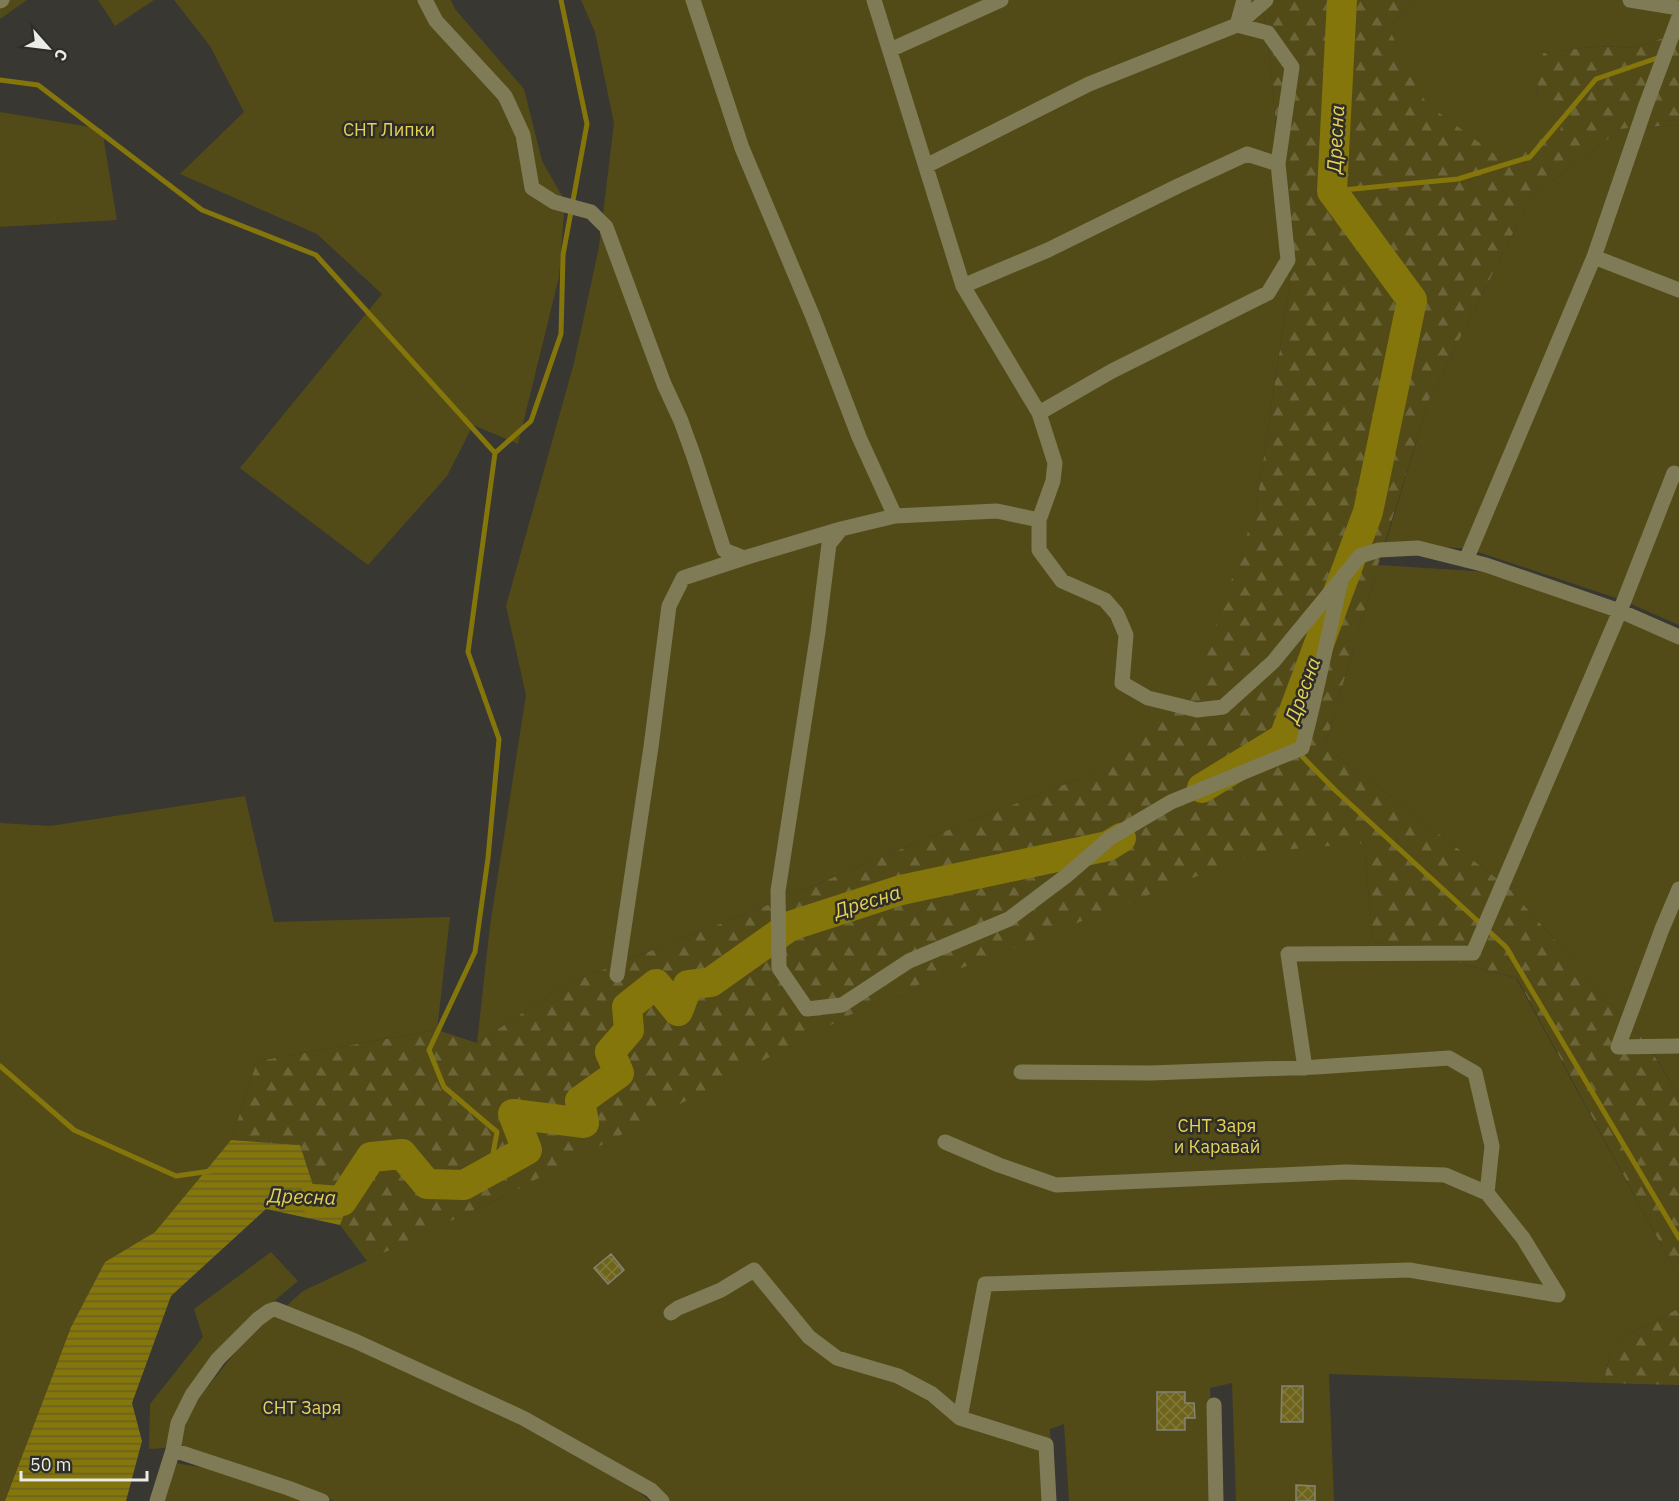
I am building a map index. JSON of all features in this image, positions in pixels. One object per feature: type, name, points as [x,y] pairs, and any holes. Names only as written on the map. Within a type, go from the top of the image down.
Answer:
[{"type":"street","points":[[425,0],[436,21],[505,96],[522,135],[532,188],[554,202],[591,212],[606,227],[664,384],[681,421],[724,550],[744,558]]},
{"type":"street","points":[[693,0],[742,148],[813,318],[859,437],[895,516]]},
{"type":"street","points":[[874,0],[963,286],[1039,413],[1054,463],[1053,481],[1039,519],[1039,550],[1050,568],[1062,581],[1105,600],[1118,614],[1126,635],[1122,683],[1148,698],[1197,710],[1223,707],[1273,662],[1360,556],[1379,549],[1418,548],[1466,560],[1620,611],[1679,637]]},
{"type":"street","points":[[890,50],[1001,0]]},
{"type":"street","points":[[1237,25],[1244,0]]},
{"type":"street","points":[[926,166],[1089,84],[1237,25],[1266,0]]},
{"type":"street","points":[[1630,0],[1679,8]]},
{"type":"street","points":[[1466,560],[1594,257],[1679,17]]},
{"type":"street","points":[[1039,413],[1112,371],[1268,293],[1288,260],[1278,164],[1292,67],[1268,33],[1237,25]]},
{"type":"street","points":[[963,286],[1048,250],[1247,154],[1278,164]]},
{"type":"street","points":[[1594,257],[1679,290]]},
{"type":"street","points":[[1305,1068],[1288,954],[1473,953],[1620,611],[1677,470]]},
{"type":"street","points":[[617,975],[651,747],[669,606],[683,578],[842,529],[895,516],[997,511],[1039,519]]},
{"type":"street","points":[[842,529],[829,544],[818,632],[778,891],[779,968],[807,1009],[842,1005],[909,961],[1009,919],[1066,876],[1110,838],[1171,802],[1302,748],[1343,576]]},
{"type":"street","points":[[1679,889],[1618,1047],[1679,1046]]},
{"type":"street","points":[[1021,1072],[1152,1073],[1305,1068],[1449,1058],[1475,1073],[1492,1146],[1487,1193]]},
{"type":"street","points":[[945,1142],[999,1165],[1056,1185],[1347,1172],[1444,1175],[1487,1193],[1524,1238],[1558,1295],[1409,1270],[985,1284],[960,1418]]},
{"type":"street","points":[[671,1313],[721,1290],[754,1270],[809,1337],[837,1358],[898,1376],[932,1394],[960,1418],[1046,1445],[1049,1501]]},
{"type":"street","points":[[157,1501],[173,1450],[178,1423],[192,1395],[218,1359],[258,1319],[275,1309],[355,1341],[523,1418],[651,1490],[662,1501]]},
{"type":"street","points":[[1214,1405],[1216,1501]]},
{"type":"street","points":[[173,1450],[322,1501]]},
{"type":"green space","points":[[0,0],[27,0],[0,19]]},
{"type":"green space","points":[[98,0],[154,0],[115,26]]},
{"type":"green space","name":"СНТ Липки","points":[[174,0],[451,0],[455,9],[524,89],[542,161],[565,201],[559,277],[518,444],[473,425],[447,476],[368,565],[240,468],[382,294],[317,234],[180,174],[244,112],[210,46]]},
{"type":"green space","points":[[581,0],[1262,0],[1290,281],[1256,508],[1196,683],[1096,772],[566,984],[477,1043],[490,926],[526,695],[506,606],[574,363],[599,247],[614,123],[595,32]]},
{"type":"green space","points":[[1262,0],[1419,0],[1388,27],[1536,96],[1542,53],[1600,46],[1634,48],[1679,32],[1679,125],[1621,129],[1531,198],[1429,400],[1325,746],[1508,887],[1646,1042],[1679,1096],[1679,1278],[1517,978],[1373,941],[1364,843],[504,1196],[367,1261],[340,1225],[352,1191],[313,1185],[300,1145],[231,1140],[257,1061],[437,1030],[477,1043],[566,984],[1096,772],[1256,508],[1290,281]]},
{"type":"green space","points":[[1419,0],[1679,0],[1679,32],[1634,48],[1600,46],[1543,53],[1536,95],[1568,105],[1559,134],[1493,153],[1426,103],[1388,27]]},
{"type":"green space","points":[[0,112],[102,129],[117,220],[0,227]]},
{"type":"green space","points":[[1679,125],[1679,625],[1619,599],[1481,553],[1460,548],[1385,545],[1429,400],[1531,198],[1621,129]]},
{"type":"green space","points":[[1378,565],[1489,572],[1606,613],[1679,644],[1679,1040],[1646,1042],[1508,887],[1325,746]]},
{"type":"green space","points":[[245,796],[274,922],[450,917],[437,1030],[257,1061],[231,1140],[155,1232],[105,1262],[71,1327],[5,1501],[0,1501],[0,823],[50,826]]},
{"type":"green space","name":"СНТ Заря и Каравай","points":[[1364,843],[1373,941],[1516,978],[1679,1278],[1679,1308],[1613,1343],[1603,1383],[1329,1374],[1334,1501],[1236,1501],[1232,1383],[1210,1388],[1214,1501],[1069,1501],[1064,1424],[1050,1429],[1054,1501],[669,1501],[657,1487],[284,1308],[303,1291],[504,1196],[877,1001],[1259,852]]},
{"type":"green space","points":[[1679,1052],[1679,1096],[1654,1054]]},
{"type":"green space","points":[[271,1252],[298,1281],[225,1342],[191,1390],[165,1448],[149,1449],[150,1404],[203,1337],[194,1309]]},
{"type":"green space","points":[[1679,1308],[1679,1385],[1603,1383],[1613,1343]]},
{"type":"green space","name":"СНТ Заря","points":[[272,1316],[333,1338],[496,1408],[622,1479],[650,1501],[334,1501],[288,1482],[180,1445],[190,1409],[237,1350]]},
{"type":"green space","points":[[176,1463],[228,1472],[306,1501],[164,1501]]},
{"type":"water","points":[[231,1140],[300,1145],[313,1185],[353,1191],[340,1225],[266,1209],[171,1296],[132,1403],[142,1441],[126,1501],[5,1501],[71,1327],[105,1262],[155,1232]]},
{"type":"building","points":[[611,1254],[624,1270],[608,1284],[594,1268]]},
{"type":"building","points":[[1282,1386],[1303,1386],[1303,1422],[1281,1422]]},
{"type":"building","points":[[1157,1392],[1185,1392],[1185,1403],[1194,1403],[1195,1418],[1185,1418],[1185,1430],[1157,1430]]},
{"type":"building","points":[[1296,1485],[1315,1486],[1315,1501],[1296,1501]]},
{"type":"waterway","points":[[495,453],[531,421],[561,334],[563,255],[587,124],[561,0]]},
{"type":"waterway","name":"Дресна","points":[[1202,788],[1284,738],[1368,512],[1412,300],[1332,191],[1342,0]]},
{"type":"waterway","points":[[1332,191],[1458,179],[1530,157],[1596,79],[1660,57]]},
{"type":"waterway","points":[[0,80],[38,85],[202,210],[316,255],[495,453],[468,652],[499,739],[488,858],[475,952],[429,1050],[444,1087],[497,1132],[490,1170]]},
{"type":"waterway","points":[[1284,738],[1336,791],[1506,947],[1679,1238]]},
{"type":"waterway","name":"Дресна","points":[[313,1199],[342,1201],[371,1157],[402,1154],[427,1184],[464,1185],[527,1150],[513,1114],[584,1123],[580,1101],[619,1073],[610,1052],[629,1030],[627,1007],[656,984],[678,1011],[688,985],[711,982],[790,926],[901,890],[1108,846],[1121,838]]},
{"type":"waterway","points":[[0,1066],[74,1130],[176,1176],[211,1171]]}]
